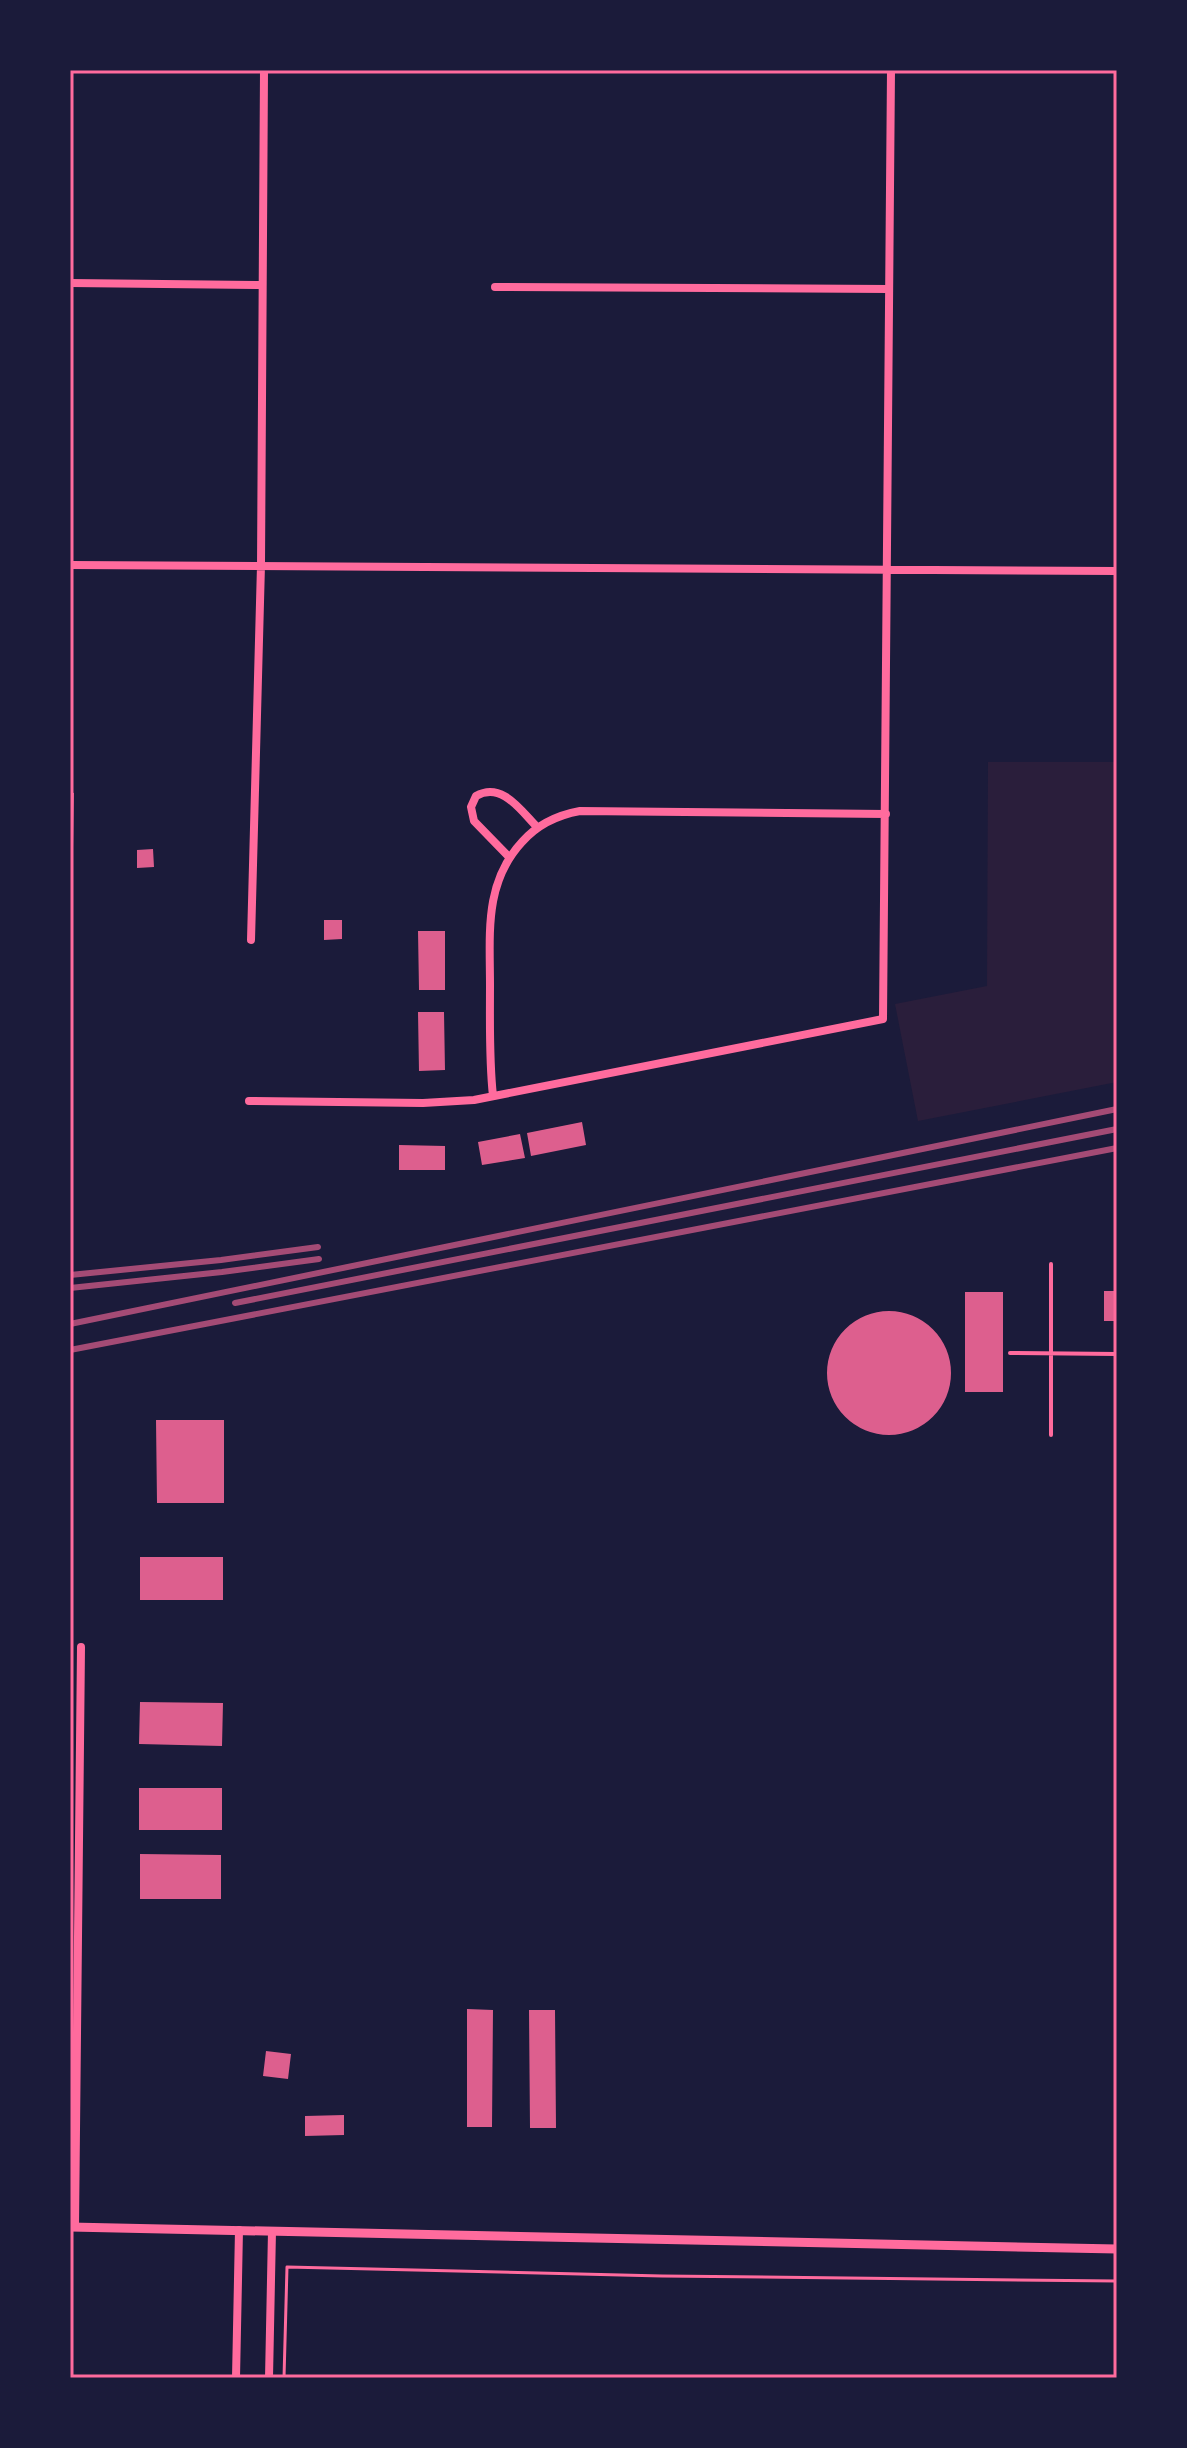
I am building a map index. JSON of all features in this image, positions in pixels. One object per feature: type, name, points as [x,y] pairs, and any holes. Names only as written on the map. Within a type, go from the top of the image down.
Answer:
[{"type":"street","points":[[251,940],[261,565],[264,70]]},
{"type":"street","points":[[249,1101],[423,1103],[493,1096],[883,1019],[891,70]]},
{"type":"street","points":[[70,283],[262,285]]},
{"type":"street","points":[[495,287],[889,289]]},
{"type":"street","points":[[70,565],[1117,571]]},
{"type":"street","points":[[509,857],[474,821],[471,807],[476,796],[487,791],[502,793],[538,828]]},
{"type":"street","points":[[493,1096],[490,1057],[491,913],[497,881],[509,857],[528,835],[560,816],[580,811],[886,814]]},
{"type":"street","points":[[81,1647],[72,2227],[1117,2249]]},
{"type":"street","points":[[236,2378],[239,2230]]},
{"type":"street","points":[[269,2378],[272,2231]]},
{"type":"lane","points":[[1051,1264],[1051,1435]]},
{"type":"lane","points":[[1010,1353],[1117,1354]]},
{"type":"path","points":[[284,2378],[287,2267],[662,2276],[1117,2281]]},
{"type":"shaded area","points":[[1114,749],[1117,749],[1117,1082],[918,1121],[895,1004],[987,986],[988,762],[1114,762]]},
{"type":"building","points":[[70,792],[74,793],[73,847],[70,847]]},
{"type":"building","points":[[153,849],[154,867],[137,868],[137,850]]},
{"type":"building","points":[[324,920],[342,920],[342,939],[324,940]]},
{"type":"building","points":[[418,931],[445,931],[445,990],[419,990]]},
{"type":"building","points":[[418,1012],[444,1012],[445,1070],[419,1071]]},
{"type":"building","points":[[582,1122],[586,1145],[531,1156],[527,1133]]},
{"type":"building","points":[[520,1134],[525,1158],[482,1165],[478,1142]]},
{"type":"building","points":[[399,1145],[445,1146],[445,1170],[399,1170]]},
{"type":"building","points":[[1104,1291],[1117,1291],[1117,1321],[1104,1321]]},
{"type":"building","points":[[965,1292],[1003,1292],[1003,1392],[965,1392]]},
{"type":"building","points":[[889,1311],[913,1316],[933,1329],[946,1349],[951,1373],[946,1397],[933,1417],[913,1430],[889,1435],[865,1430],[845,1417],[832,1397],[827,1373],[832,1349],[845,1329],[865,1316]]},
{"type":"building","points":[[156,1420],[224,1420],[224,1503],[157,1503]]},
{"type":"building","points":[[140,1557],[223,1557],[223,1600],[140,1600]]},
{"type":"building","points":[[140,1702],[223,1703],[222,1746],[139,1744]]},
{"type":"building","points":[[139,1788],[222,1788],[222,1830],[139,1830]]},
{"type":"building","points":[[140,1854],[221,1855],[221,1899],[140,1899]]},
{"type":"building","points":[[467,2009],[493,2010],[492,2127],[467,2127]]},
{"type":"building","points":[[529,2010],[555,2010],[556,2128],[530,2128]]},
{"type":"building","points":[[266,2051],[291,2054],[288,2079],[263,2076]]},
{"type":"building","points":[[344,2115],[344,2135],[305,2136],[305,2116]]},
{"type":"railway","points":[[70,1324],[1117,1109]]},
{"type":"railway","points":[[235,1303],[1117,1129]]},
{"type":"railway","points":[[70,1350],[1117,1148]]},
{"type":"railway","points":[[70,1275],[318,1247]]},
{"type":"railway","points":[[70,1288],[319,1259]]}]
